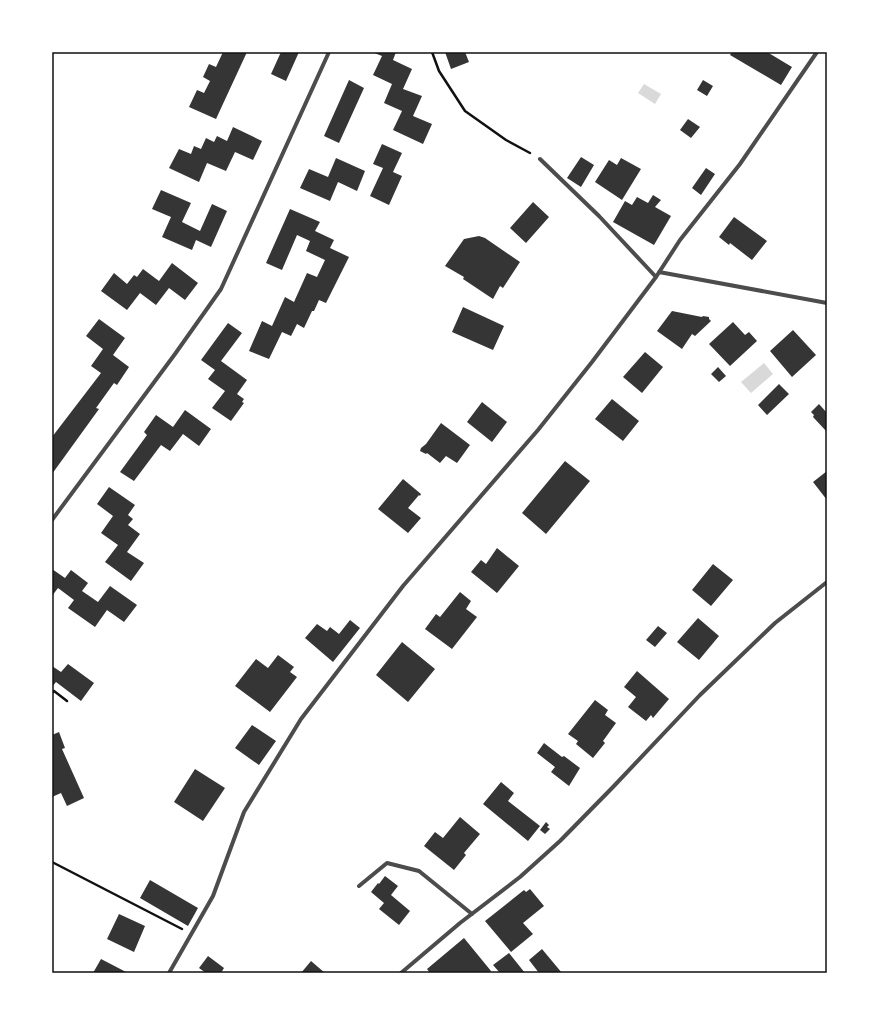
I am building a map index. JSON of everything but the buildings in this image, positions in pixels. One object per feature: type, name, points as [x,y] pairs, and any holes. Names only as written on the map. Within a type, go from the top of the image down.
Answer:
[{"type":"street","points":[[52,520],[175,354],[221,289],[329,52]]},
{"type":"street","points":[[169,973],[213,896],[244,812],[301,719],[403,586],[538,430],[656,277],[680,240],[740,164],[817,52]]},
{"type":"street","points":[[540,159],[600,216],[656,277]]},
{"type":"street","points":[[659,272],[827,303]]},
{"type":"street","points":[[402,973],[472,914],[520,877],[560,840],[613,787],[700,695],[776,623],[827,582]]},
{"type":"street","points":[[359,886],[387,863],[419,871],[472,914]]},
{"type":"path","points":[[432,52],[439,71],[465,111],[506,140],[540,159]]},
{"type":"path","points":[[52,693],[54,691],[67,701]]},
{"type":"path","points":[[52,862],[192,934]]},
{"type":"shaded area","points":[[644,84],[661,94],[655,104],[638,93]]},
{"type":"shaded area","points":[[764,363],[773,374],[751,393],[741,382]]}]
